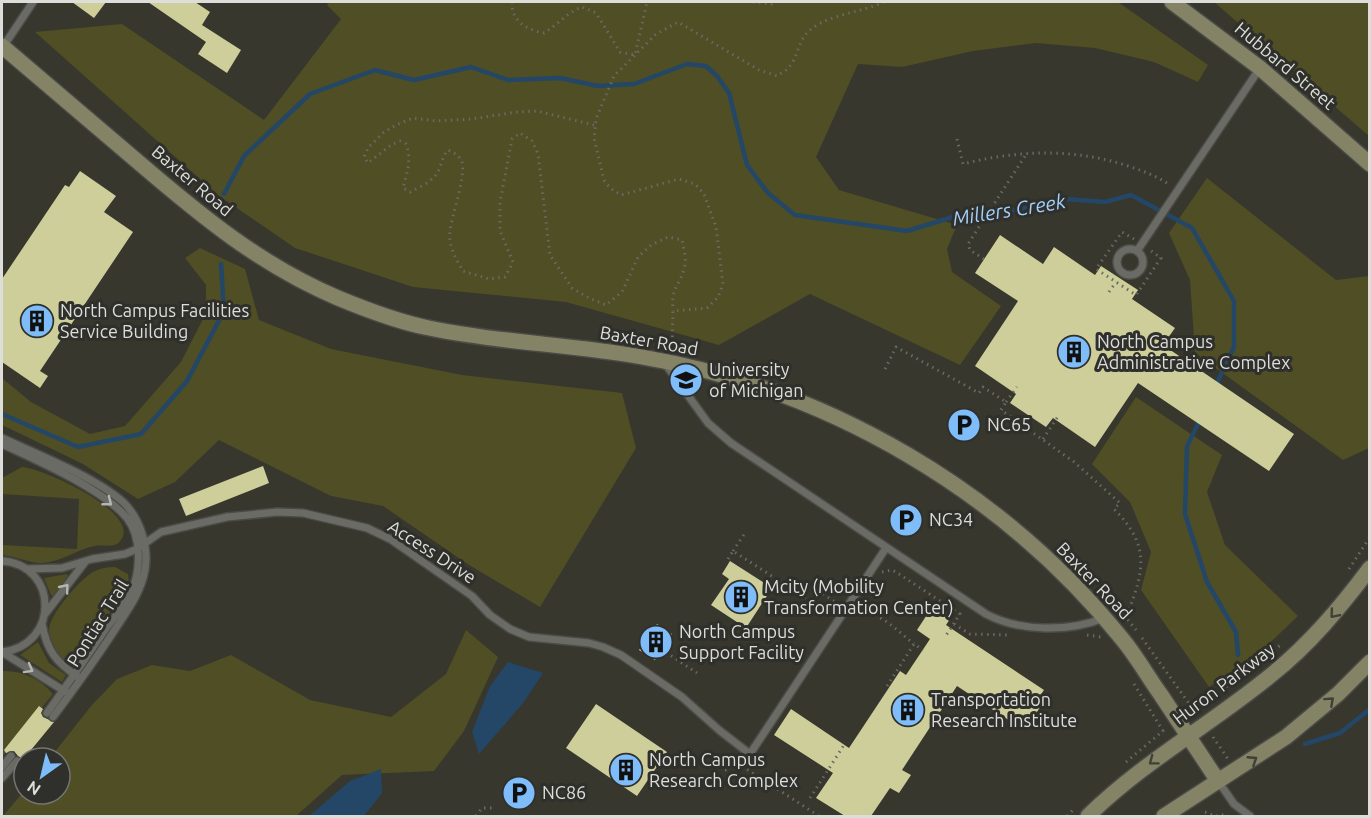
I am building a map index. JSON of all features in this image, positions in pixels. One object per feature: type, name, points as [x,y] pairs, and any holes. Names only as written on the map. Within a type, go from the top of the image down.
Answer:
[{"type":"street","name":"Hubbard Street","points":[[1172,2],[1260,68],[1370,165]]},
{"type":"street","name":"Baxter Road","points":[[2,46],[228,236],[276,268],[322,291],[360,307],[429,328],[667,362],[744,382],[836,417],[897,448],[965,492],[1021,535],[1104,618],[1136,657],[1218,781]]},
{"type":"street","name":"Huron Parkway","points":[[1088,816],[1119,788],[1289,660],[1328,621],[1370,568]]},
{"type":"street","points":[[1164,816],[1286,737],[1338,694],[1370,662]]},
{"type":"lane","points":[[2,46],[33,2]]},
{"type":"lane","points":[[1137,251],[1260,68]]},
{"type":"lane","points":[[667,362],[708,423],[723,436],[986,614],[1006,623],[1035,627],[1079,626],[1104,618]]},
{"type":"lane","name":"Pontiac Trail","points":[[2,438],[91,482],[123,502],[133,512],[146,552],[145,570],[136,597],[78,677],[63,690],[50,715]]},
{"type":"lane","points":[[2,444],[98,495],[127,519],[134,532],[139,563],[130,593],[78,677],[66,668],[48,648],[42,624]]},
{"type":"lane","name":"Access Drive","points":[[137,549],[161,532],[173,528],[227,517],[278,512],[303,513],[367,528],[390,539],[430,566],[472,596],[490,615],[510,629],[544,640],[574,640],[603,647],[636,664],[682,697],[750,754],[845,609]]},
{"type":"lane","points":[[845,609],[886,548]]},
{"type":"lane","points":[[26,569],[50,570],[73,566],[137,549]]},
{"type":"lane","points":[[2,561],[17,564],[26,569],[40,584],[45,604],[42,624],[29,641],[11,651],[2,652]]},
{"type":"lane","points":[[45,614],[86,561]]},
{"type":"lane","points":[[2,652],[63,690]]},
{"type":"lane","points":[[2,767],[14,758],[2,778]]},
{"type":"lane","points":[[1218,781],[1234,804],[1250,816]]},
{"type":"path","points":[[512,2],[512,8],[520,25],[544,33],[571,11],[582,7],[596,13],[620,52],[635,55]]},
{"type":"path","points":[[635,55],[647,2]]},
{"type":"path","points":[[753,2],[772,4],[776,2]]},
{"type":"path","points":[[673,311],[707,308],[718,297],[723,284],[716,227],[704,194],[695,184],[679,179],[621,195],[610,188],[604,180],[594,138],[594,125],[614,76],[655,35],[678,22],[759,70],[777,76],[789,67],[806,34],[817,26],[830,19],[868,9],[884,2]]},
{"type":"path","points":[[594,125],[537,111],[472,119],[436,121],[413,118],[396,124],[383,133],[368,148],[364,157],[368,163],[391,145],[400,141],[406,144],[410,154],[410,163],[403,188],[410,192],[436,176],[444,154],[448,150],[456,154],[462,163],[449,232],[453,254],[463,271],[489,279],[505,277],[513,262],[500,231],[500,202],[512,139],[520,133],[532,141],[538,154],[550,255],[572,288],[606,305],[622,292],[638,257],[651,245],[668,237],[682,240],[685,268],[672,296],[673,311],[667,362]]},
{"type":"path","points":[[957,139],[963,164],[998,156],[1027,153],[1074,153],[1110,160],[1159,177],[1170,186]]},
{"type":"path","points":[[984,259],[970,249],[968,244],[1027,153]]},
{"type":"path","points":[[1136,236],[1134,240],[1122,232],[1096,269],[1136,295],[1161,258],[1150,250],[1152,247]]},
{"type":"path","points":[[1110,292],[1116,282]]},
{"type":"path","points":[[885,369],[896,347],[979,393],[983,387],[1006,402]]},
{"type":"path","points":[[1017,387],[1001,411],[1074,462],[1120,503],[1114,509],[1131,530],[1141,555],[1140,580],[1127,615],[1128,620],[1158,658],[1193,709]]},
{"type":"path","points":[[1043,439],[1059,415]]},
{"type":"path","points":[[728,559],[745,533]]},
{"type":"path","points":[[1343,577],[1370,537]]},
{"type":"path","points":[[733,550],[806,598]]},
{"type":"path","points":[[877,576],[892,570],[960,614],[945,637]]},
{"type":"path","points":[[813,587],[845,609]]},
{"type":"path","points":[[859,604],[890,624],[922,650]]},
{"type":"path","points":[[1188,713],[1238,678],[1290,637]]},
{"type":"path","points":[[887,686],[914,644]]},
{"type":"path","points":[[661,649],[697,673]]},
{"type":"path","points":[[1123,764],[1166,729]]},
{"type":"path","points":[[1212,736],[1229,760]]},
{"type":"path","points":[[810,798],[844,745]]},
{"type":"path","points":[[725,770],[729,770],[735,761],[819,816]]},
{"type":"path","points":[[477,816],[482,808],[496,808]]},
{"type":"path","points":[[1205,812],[1216,816],[1228,814],[1231,816]]},
{"type":"shaded area","name":"University of Michigan","points":[[2,2],[1369,2],[1369,816],[2,816]]},
{"type":"shaded area","points":[[329,2],[1118,2],[1208,65],[1198,82],[1154,62],[1095,48],[1036,43],[973,51],[902,67],[858,64],[816,157],[839,190],[957,225],[947,249],[952,272],[1001,306],[960,365],[810,294],[719,345],[566,302],[413,287],[295,248],[218,195],[35,32],[122,24],[264,120],[341,19],[327,5]]},
{"type":"shaded area","points":[[1214,2],[1369,2],[1369,136]]},
{"type":"shaded area","points":[[1207,178],[1336,280],[1369,276],[1369,448],[1343,460],[1195,353],[1190,280],[1169,233]]},
{"type":"shaded area","points":[[200,248],[245,269],[259,320],[331,349],[462,375],[622,393],[636,448],[540,607],[469,565],[383,506],[331,496],[219,440],[175,482],[138,499],[83,464],[2,425],[2,378],[31,402],[90,434],[125,426],[181,362],[206,313],[206,285],[185,258]]},
{"type":"shaded area","points":[[1136,397],[1222,455],[1207,492],[1225,545],[1298,616],[1256,656],[1209,687],[1141,590],[1151,552],[1130,502],[1092,464]]},
{"type":"shaded area","points":[[22,467],[33,469],[67,483],[104,505],[117,517],[123,529],[119,543],[88,548],[42,563],[2,555],[2,545],[77,549],[79,499],[2,494],[2,478]]},
{"type":"shaded area","points":[[115,567],[128,574],[129,581],[126,588],[74,666],[71,665],[62,658],[50,638],[50,623],[73,589],[87,576],[98,570]]},
{"type":"shaded area","points":[[67,574],[68,576],[53,596],[51,595],[44,578]]},
{"type":"shaded area","points":[[466,630],[498,657],[464,731],[434,771],[342,775],[296,816],[3,816],[12,805],[72,806],[72,746],[59,746],[91,706],[117,679],[152,665],[190,671],[231,655],[310,700],[391,717],[446,674]]},
{"type":"shaded area","points":[[38,642],[49,663],[66,675],[62,682],[20,655]]},
{"type":"shaded area","points":[[2,671],[30,676],[53,694],[2,757]]},
{"type":"water","points":[[508,662],[543,673],[524,702],[479,754],[472,732],[490,686]]},
{"type":"water","points":[[381,769],[382,793],[364,816],[309,816],[350,781]]},
{"type":"building","points":[[72,2],[106,2],[94,18]]},
{"type":"building","points":[[148,2],[195,2],[210,12],[202,25],[241,50],[227,73],[198,54],[206,42]]},
{"type":"building","name":"North Campus Facilities Service Building","points":[[80,171],[116,196],[104,212],[133,232],[40,371],[48,376],[40,388],[2,362],[2,279],[65,185],[69,187]]},
{"type":"building","name":"North Campus Administrative Complex","points":[[1000,235],[1043,264],[1054,247],[1095,275],[1101,266],[1138,290],[1132,299],[1175,328],[1163,345],[1294,434],[1269,471],[1138,383],[1095,447],[1053,418],[1046,427],[1010,403],[1016,394],[975,366],[1018,301],[975,273]]},
{"type":"building","points":[[263,466],[269,483],[186,516],[179,499]]},
{"type":"building","name":"Mcity (Mobility Transformation Center)","points":[[730,561],[772,588],[746,628],[711,605],[729,579],[722,574]]},
{"type":"building","name":"Transportation Research Institute","points":[[934,604],[952,616],[946,625],[1044,690],[1037,700],[1042,704],[1032,720],[1027,716],[1019,727],[957,686],[902,770],[911,775],[899,793],[890,788],[871,816],[845,816],[816,798],[833,773],[774,735],[791,709],[849,748],[900,671],[906,675],[930,639],[917,630]]},
{"type":"building","name":"North Campus Support Facility","points":[[657,624],[672,634],[655,660],[639,650]]},
{"type":"building","name":"North Campus Research Complex","points":[[596,704],[667,752],[637,796],[566,748]]},
{"type":"building","points":[[39,706],[43,709],[41,713],[43,717],[54,722],[34,746],[12,746],[12,752],[6,753],[4,750]]},
{"type":"waterway","name":"Millers Creek","points":[[224,194],[244,156],[310,94],[375,70],[414,80],[471,67],[508,80],[560,78],[598,86],[634,84],[687,64],[706,66],[717,76],[729,93],[747,165],[768,193],[795,215],[907,231],[966,213],[1017,210],[1066,199],[1105,202],[1131,195],[1192,228],[1234,301],[1234,347],[1216,385]]},
{"type":"waterway","name":"Millers Creek","points":[[2,414],[78,447],[141,434],[187,381],[224,311],[221,264]]},
{"type":"waterway","name":"Millers Creek","points":[[1200,420],[1187,446],[1185,514],[1207,582],[1236,632],[1238,655]]},
{"type":"waterway","name":"Millers Creek","points":[[1305,744],[1340,733],[1370,709]]},
{"type":"place","name":"North Campus Facilities Service Building","points":[[37,321]]},
{"type":"place","name":"North Campus Administrative Complex","points":[[1074,352]]},
{"type":"place","name":"University of Michigan","points":[[686,380]]},
{"type":"place","name":"NC65","points":[[964,425]]},
{"type":"place","name":"NC34","points":[[906,520]]},
{"type":"place","name":"Mcity (Mobility Transformation Center)","points":[[741,597]]},
{"type":"place","name":"North Campus Support Facility","points":[[656,642]]},
{"type":"place","name":"Transportation Research Institute","points":[[908,710]]},
{"type":"place","name":"North Campus Research Complex","points":[[626,770]]},
{"type":"place","name":"NC86","points":[[519,793]]}]
